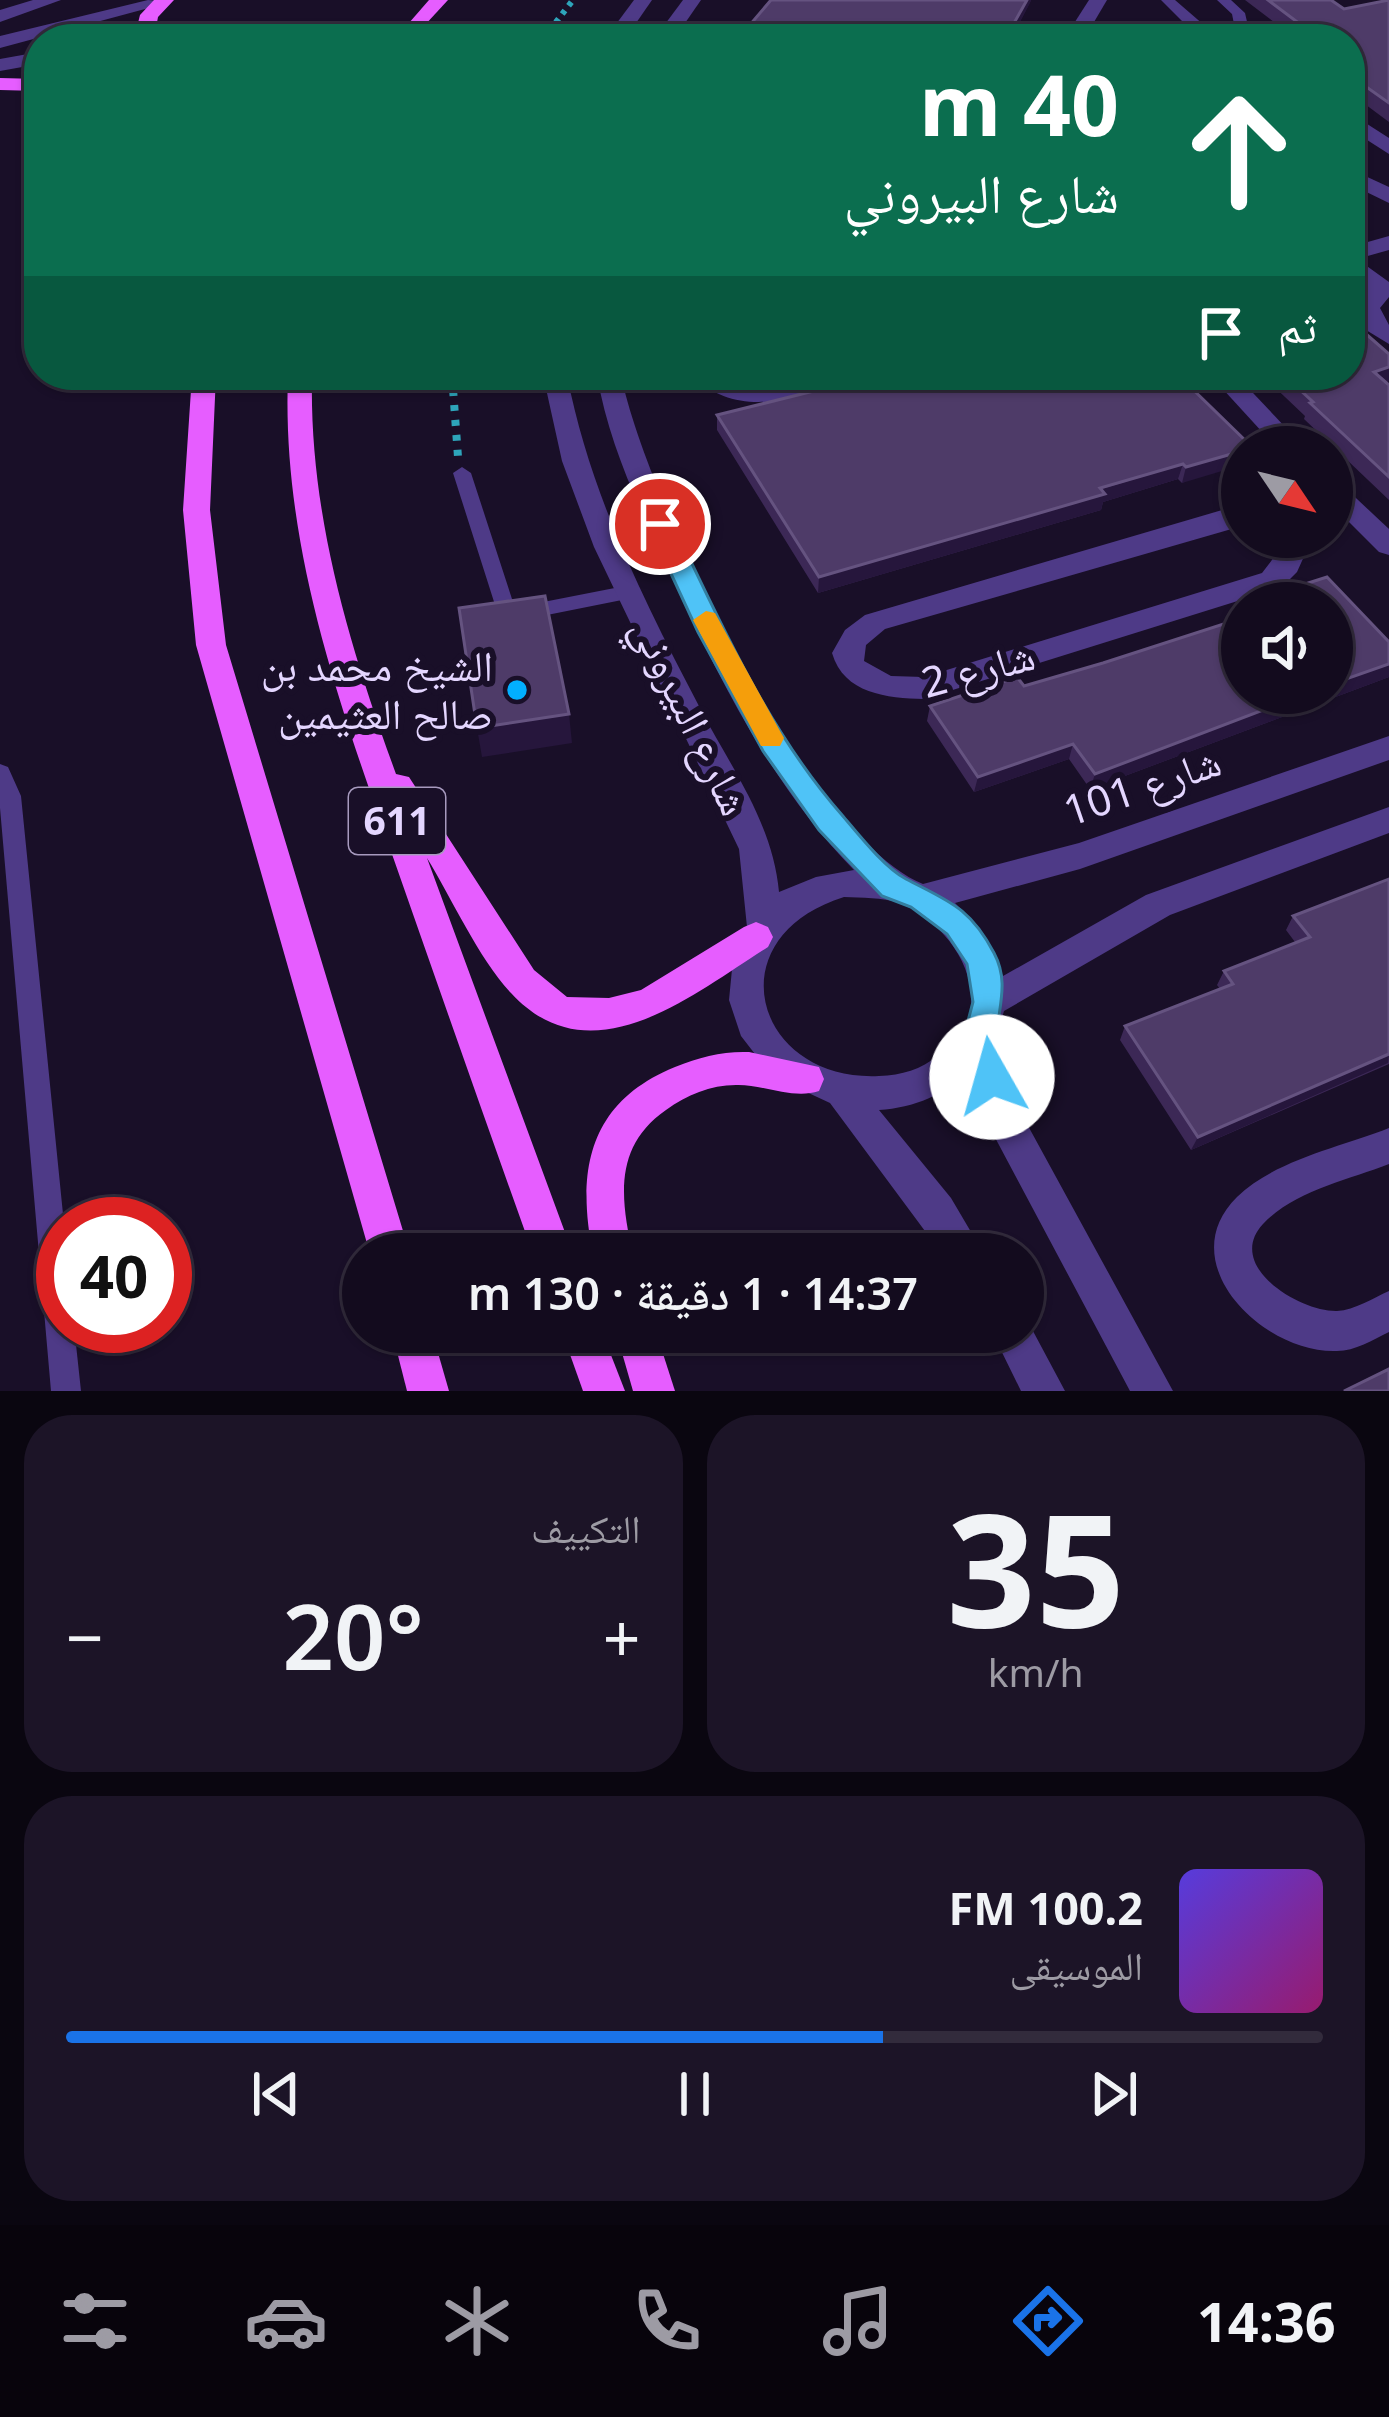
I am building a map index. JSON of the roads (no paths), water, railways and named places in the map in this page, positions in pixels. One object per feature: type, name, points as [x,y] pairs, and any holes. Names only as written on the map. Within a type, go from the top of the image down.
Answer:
[{"type":"main road","points":[[415,24],[439,0]]},
{"type":"main road","points":[[203,390],[193,494],[198,567],[211,645],[384,1233]]},
{"type":"main road","name":"611","points":[[300,390],[299,436],[316,558],[364,729],[545,1233]]},
{"type":"main road","points":[[364,729],[485,929],[522,981],[560,1013],[609,1014],[650,1003],[760,931]]},
{"type":"main road","points":[[608,1233],[603,1214],[608,1148],[633,1108],[678,1082],[712,1072],[740,1068],[806,1079]]},
{"type":"main road","points":[[418,1353],[428,1391]]},
{"type":"main road","points":[[590,1353],[604,1391]]},
{"type":"main road","points":[[642,1353],[654,1391]]},
{"type":"street","points":[[0,16],[52,0]]},
{"type":"street","points":[[72,24],[164,1]]},
{"type":"street","points":[[1386,290],[1368,308],[1375,325],[1389,337]]},
{"type":"street","name":"شارع البيروني","points":[[559,390],[582,476],[630,592],[749,834],[760,868],[760,931]]},
{"type":"street","name":"شارع البيروني","points":[[613,390],[634,462],[660,524],[773,744],[830,822],[907,892]]},
{"type":"street","points":[[729,390],[755,395],[780,390]]},
{"type":"street","points":[[1236,390],[1271,426]]},
{"type":"street","name":"شارع 2","points":[[1221,521],[875,622],[855,638],[847,653],[851,667],[886,687],[924,688],[1272,580],[1290,558]]},
{"type":"street","points":[[1353,524],[1389,545]]},
{"type":"street","name":"شارع 101","points":[[907,892],[1079,856],[1389,748]]},
{"type":"street","points":[[1152,1391],[1004,1118],[985,1019],[982,960],[958,924],[907,892],[844,884],[799,897],[760,931],[745,974],[749,1013],[770,1050],[806,1079],[844,1094],[886,1096],[927,1087],[958,1066],[985,1019],[1158,905],[1389,820]]},
{"type":"street","points":[[844,1094],[951,1233]]},
{"type":"street","points":[[1389,1146],[1267,1197],[1235,1228],[1232,1241],[1244,1284],[1286,1318],[1336,1331],[1389,1311]]},
{"type":"street","points":[[1023,1353],[1044,1391]]},
{"type":"lane","points":[[1168,0],[1193,24]]},
{"type":"lane","points":[[1223,0],[1238,13],[1241,24]]},
{"type":"lane","points":[[462,473],[503,603],[512,610],[630,592]]},
{"type":"lane","points":[[0,772],[10,796],[67,1391]]},
{"type":"place","name":"الشيخ محمد بن صالح العثيمين","points":[[517,690]]}]
